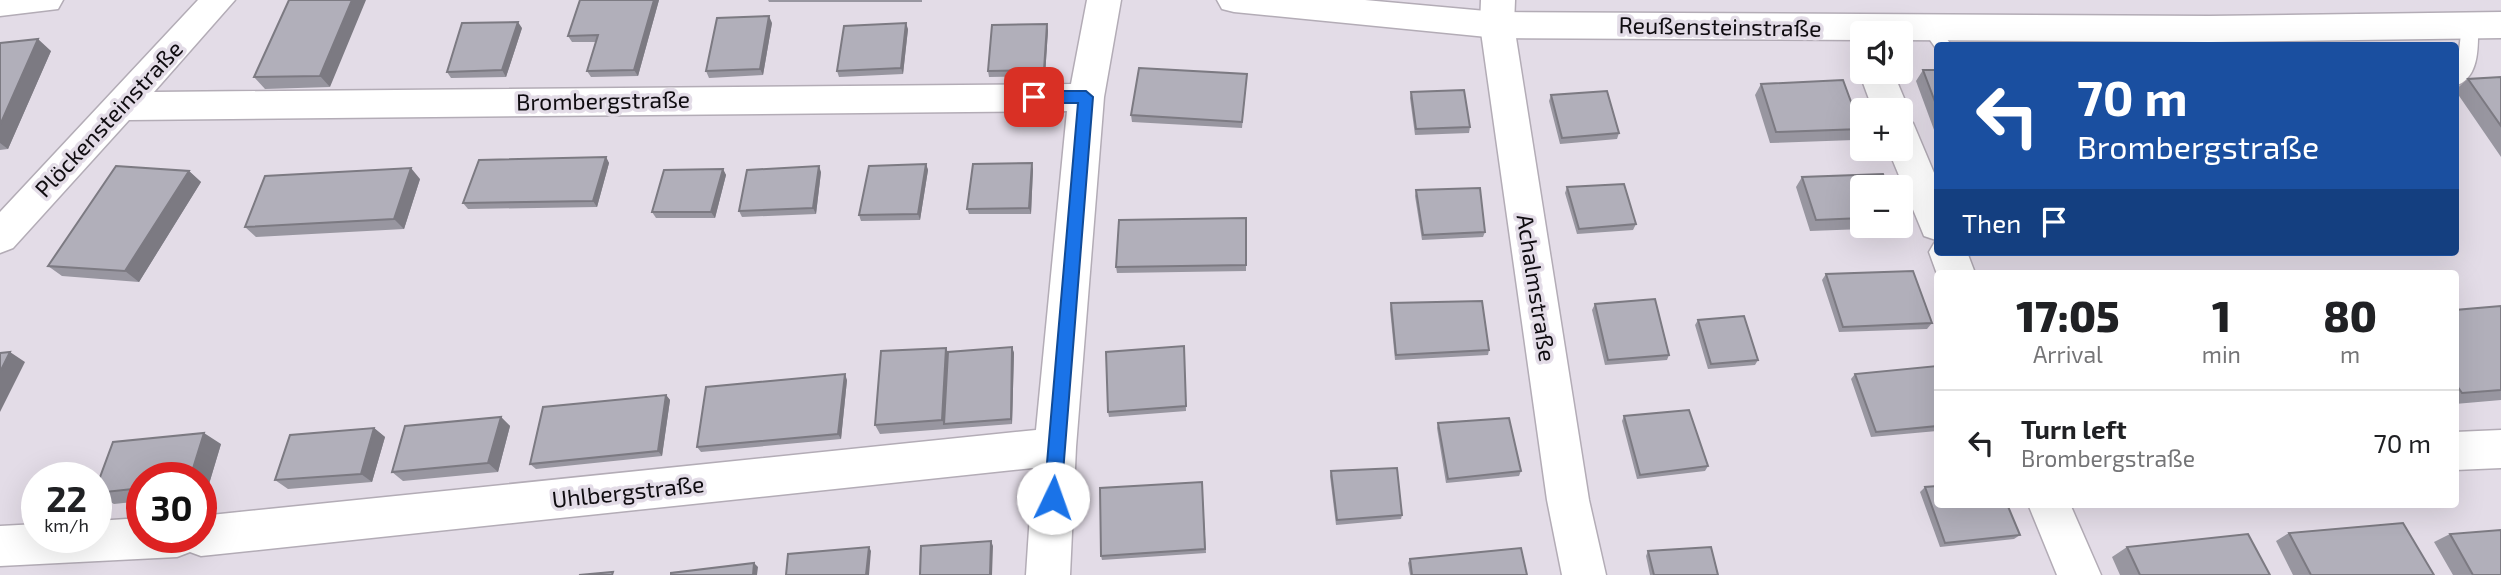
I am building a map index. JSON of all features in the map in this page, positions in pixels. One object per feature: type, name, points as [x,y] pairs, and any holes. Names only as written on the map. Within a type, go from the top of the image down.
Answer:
[{"type":"street","points":[[0,4],[46,0]]},
{"type":"street","name":"Plöckensteinstraße","points":[[0,237],[218,0]]},
{"type":"street","points":[[1048,575],[1055,447],[1086,97],[1104,0]]},
{"type":"street","name":"Reußensteinstraße","points":[[1234,0],[1850,31]]},
{"type":"street","name":"Achalmstraße","points":[[1497,12],[1568,500],[1584,575]]},
{"type":"street","name":"Reußensteinstraße","points":[[1913,35],[2486,25]]},
{"type":"street","name":"Brombergstraße","points":[[120,106],[1086,97]]},
{"type":"street","points":[[1911,161],[1934,218]]},
{"type":"street","name":"Uhlbergstraße","points":[[217,534],[1055,447]]},
{"type":"street","points":[[2459,451],[2501,449]]},
{"type":"street","points":[[2051,508],[2079,575]]},
{"type":"street","points":[[0,546],[126,540]]},
{"type":"lane","points":[[2459,77],[2486,25]]},
{"type":"building","points":[[289,0],[352,0],[320,76],[254,77]]},
{"type":"building","points":[[580,0],[654,0],[634,70],[587,71],[598,35],[568,36]]},
{"type":"building","points":[[769,16],[760,69],[706,71],[717,18]]},
{"type":"building","points":[[518,22],[502,70],[447,72],[462,23]]},
{"type":"building","points":[[906,23],[901,68],[837,71],[844,26]]},
{"type":"building","points":[[1047,24],[1044,70],[988,71],[992,25]]},
{"type":"building","points":[[38,39],[0,125],[0,43]]},
{"type":"building","points":[[1139,68],[1247,74],[1242,122],[1131,115]]},
{"type":"building","points":[[1923,70],[1934,70],[1934,99]]},
{"type":"building","points":[[2501,77],[2501,126],[2468,79]]},
{"type":"building","points":[[1843,80],[1850,99],[1850,129],[1776,132],[1761,84]]},
{"type":"building","points":[[1464,90],[1470,127],[1416,129],[1411,92]]},
{"type":"building","points":[[1607,91],[1619,133],[1562,138],[1551,95]]},
{"type":"building","points":[[606,157],[593,201],[463,203],[479,160]]},
{"type":"building","points":[[1032,163],[1029,208],[967,209],[973,164]]},
{"type":"building","points":[[926,164],[918,214],[859,215],[869,166]]},
{"type":"building","points":[[116,166],[189,171],[125,271],[48,266]]},
{"type":"building","points":[[819,166],[813,208],[739,211],[747,170]]},
{"type":"building","points":[[411,168],[394,219],[245,227],[265,176]]},
{"type":"building","points":[[723,169],[711,212],[652,212],[664,170]]},
{"type":"building","points":[[1850,175],[1850,219],[1816,220],[1802,177]]},
{"type":"building","points":[[1624,184],[1636,224],[1579,229],[1567,187]]},
{"type":"building","points":[[1480,188],[1485,232],[1423,235],[1416,190]]},
{"type":"building","points":[[1246,218],[1246,265],[1116,267],[1119,220]]},
{"type":"building","points":[[1913,271],[1932,323],[1843,327],[1826,274]]},
{"type":"building","points":[[1655,299],[1669,355],[1608,360],[1595,304]]},
{"type":"building","points":[[1482,301],[1489,350],[1396,355],[1391,303]]},
{"type":"building","points":[[2501,306],[2501,390],[2462,393],[2459,389],[2459,310]]},
{"type":"building","points":[[1744,316],[1758,360],[1711,364],[1698,320]]},
{"type":"building","points":[[1184,346],[1186,406],[1108,412],[1106,352]]},
{"type":"building","points":[[1012,347],[1011,419],[944,424],[948,352]]},
{"type":"building","points":[[946,348],[942,420],[875,425],[881,351]]},
{"type":"building","points":[[10,352],[0,372],[0,353]]},
{"type":"building","points":[[1934,366],[1934,426],[1876,432],[1855,374]]},
{"type":"building","points":[[845,374],[838,434],[697,447],[706,387]]},
{"type":"building","points":[[666,395],[658,451],[530,464],[543,407]]},
{"type":"building","points":[[1689,410],[1708,466],[1640,475],[1624,416]]},
{"type":"building","points":[[501,417],[488,463],[392,472],[405,426]]},
{"type":"building","points":[[1509,418],[1521,471],[1448,479],[1438,423]]},
{"type":"building","points":[[374,428],[361,474],[275,480],[290,435]]},
{"type":"building","points":[[204,433],[195,462],[126,462],[126,490],[112,491],[112,462],[106,462],[113,442]]},
{"type":"building","points":[[1397,468],[1402,515],[1337,520],[1331,471]]},
{"type":"building","points":[[1202,482],[1205,549],[1101,556],[1100,488]]},
{"type":"building","points":[[1934,486],[1934,508],[2009,508],[2020,535],[1945,543],[1925,487]]},
{"type":"building","points":[[2403,523],[2434,575],[2311,575],[2289,533]]},
{"type":"building","points":[[2501,530],[2501,575],[2473,575],[2450,534]]},
{"type":"building","points":[[2248,534],[2270,575],[2140,575],[2127,547]]},
{"type":"building","points":[[991,541],[990,575],[920,575],[921,546]]},
{"type":"building","points":[[869,547],[866,575],[786,575],[788,554]]},
{"type":"building","points":[[1711,547],[1718,575],[1654,575],[1648,551]]},
{"type":"building","points":[[1521,548],[1527,575],[1412,575],[1410,559]]},
{"type":"building","points":[[754,563],[753,575],[671,575],[671,573]]},
{"type":"building","points":[[613,572],[612,575],[579,575]]},
{"type":"route","points":[[1034,97],[1086,97],[1055,447],[1053,498]]}]
